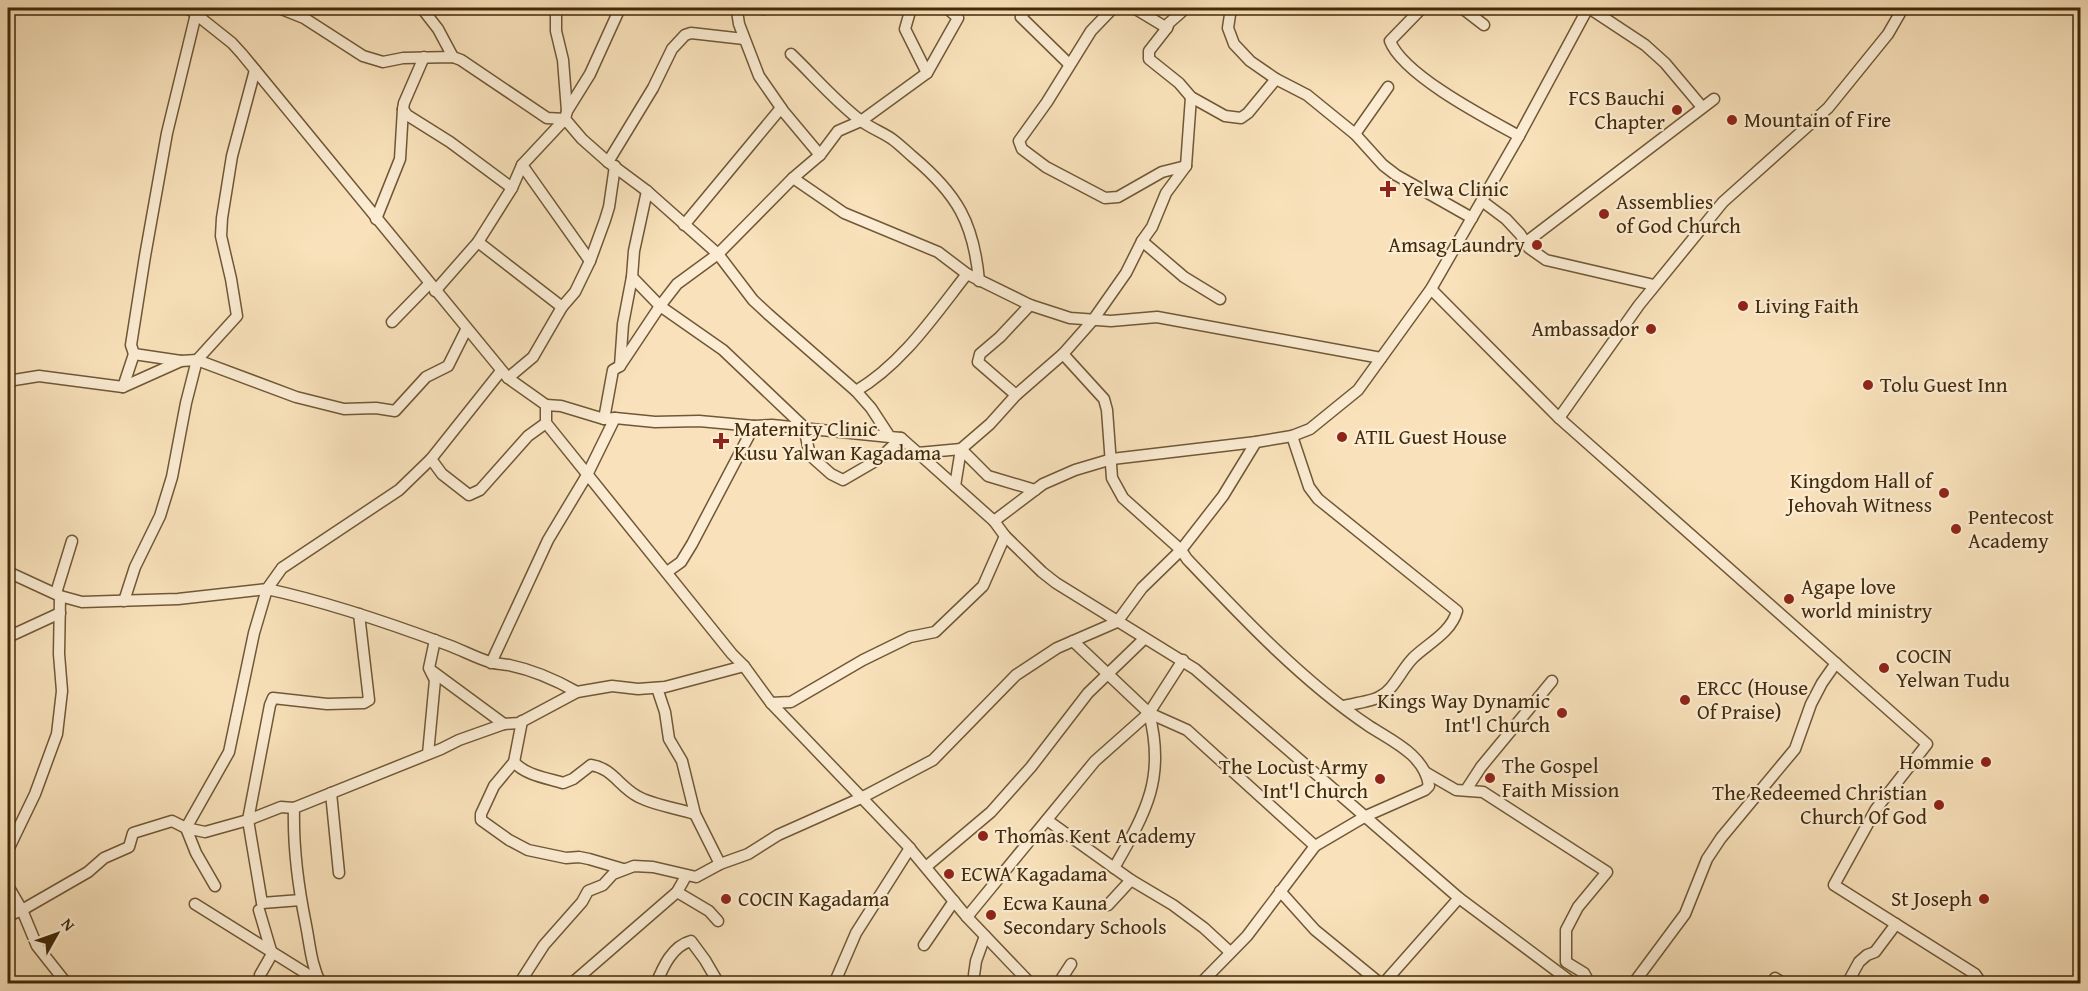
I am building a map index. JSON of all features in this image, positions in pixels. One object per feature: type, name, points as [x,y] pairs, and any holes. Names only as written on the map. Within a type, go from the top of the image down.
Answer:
[{"type":"street","points":[[279,8],[304,18],[363,56],[383,62],[424,57],[453,57],[461,60],[547,118],[566,115]]},
{"type":"street","points":[[426,8],[424,10],[438,29],[453,57]]},
{"type":"street","points":[[553,8],[563,60],[566,115],[582,139],[718,254],[753,300],[856,391],[896,438],[918,453],[994,521],[1005,536],[1042,573],[1144,639],[1183,660],[1459,898],[1574,984]]},
{"type":"street","points":[[392,322],[432,288],[478,242],[513,188],[522,165],[566,115],[590,74],[620,8]]},
{"type":"street","points":[[738,8],[737,15],[744,39],[759,76],[781,108],[820,155]]},
{"type":"street","points":[[757,8],[768,8]]},
{"type":"street","points":[[911,8],[905,29],[927,73]]},
{"type":"street","points":[[604,419],[613,370],[620,366],[677,284],[718,254],[793,178],[820,155],[838,131],[861,121],[927,73],[958,18],[949,8]]},
{"type":"street","points":[[1027,8],[1021,17],[1069,64]]},
{"type":"street","points":[[1113,8],[1091,31],[1047,102],[1019,141],[1022,149],[1046,167],[1105,198],[1118,197],[1162,172],[1186,166]]},
{"type":"street","points":[[1134,8],[1167,28]]},
{"type":"street","points":[[1186,8],[1169,23],[1148,55],[1149,59],[1179,83],[1191,97],[1225,116],[1241,118],[1248,113],[1276,79]]},
{"type":"street","points":[[1231,8],[1228,28],[1234,44],[1250,61],[1276,79],[1307,95],[1355,134],[1383,165],[1396,175],[1472,218]]},
{"type":"street","points":[[1422,8],[1390,41],[1394,51],[1431,83],[1460,103],[1519,136]]},
{"type":"street","points":[[1462,8],[1484,25]]},
{"type":"street","points":[[994,521],[1044,484],[1068,472],[1110,460],[1292,436],[1310,429],[1346,402],[1358,390],[1431,289],[1589,8],[1645,45],[1665,63],[1702,107]]},
{"type":"street","points":[[1559,418],[1654,285],[1732,191],[1828,108],[1888,34],[1903,8]]},
{"type":"street","points":[[123,387],[134,354],[131,345],[161,167],[192,11],[232,43],[504,375],[546,405],[561,406],[604,419],[804,427],[896,438]]},
{"type":"street","points":[[186,828],[229,752],[254,633],[267,589],[282,568],[399,490],[431,459],[504,375],[533,357],[562,307],[575,292],[590,261],[609,207],[611,164],[672,49],[685,34],[691,33],[744,39]]},
{"type":"street","points":[[791,54],[861,121],[891,138],[933,174],[950,192],[958,204],[970,233],[977,259],[979,281]]},
{"type":"street","points":[[376,219],[400,159],[403,109],[409,88],[424,57]]},
{"type":"street","points":[[124,601],[135,567],[160,516],[172,477],[197,360],[237,316],[221,236],[222,218],[232,156],[255,70]]},
{"type":"street","points":[[1355,134],[1388,87]]},
{"type":"street","points":[[918,453],[960,449],[990,424],[1016,394],[1063,354],[1093,320],[1126,273],[1152,226],[1166,193],[1186,166],[1191,97]]},
{"type":"street","points":[[1526,243],[1714,99]]},
{"type":"street","points":[[684,225],[781,108]]},
{"type":"street","points":[[403,109],[407,115],[450,142],[513,188]]},
{"type":"street","points":[[522,165],[590,261]]},
{"type":"street","points":[[793,178],[844,213],[938,252],[979,281],[1030,305],[1070,318],[1111,321],[1157,317],[1381,358]]},
{"type":"street","points":[[620,366],[623,324],[646,191]]},
{"type":"street","points":[[1482,201],[1506,219],[1528,248],[1546,260],[1654,285]]},
{"type":"street","points":[[478,242],[562,307]]},
{"type":"street","points":[[1142,242],[1184,277],[1220,299]]},
{"type":"street","points":[[856,391],[875,380],[892,363],[967,274]]},
{"type":"street","points":[[632,277],[660,306],[723,350],[804,427],[809,451],[813,458],[831,474],[843,480],[879,459],[896,438]]},
{"type":"street","points":[[1431,289],[1559,418],[1927,744],[1876,809],[1834,885],[1975,974],[1982,984]]},
{"type":"street","points":[[1016,394],[978,362],[980,354],[1000,337],[1030,305]]},
{"type":"street","points":[[134,354],[181,361],[197,360],[296,397],[344,409],[376,408],[395,411],[426,377],[448,366],[466,330]]},
{"type":"street","points":[[1063,354],[1104,399],[1107,410],[1112,478],[1123,498],[1181,549],[1187,559],[1232,606],[1321,689],[1410,753],[1420,763],[1429,786],[1425,790],[1366,816],[1314,846],[1247,936],[1200,984]]},
{"type":"street","points":[[8,381],[39,376],[123,387],[181,361]]},
{"type":"street","points":[[546,405],[546,423],[586,475],[744,666],[771,703],[927,866],[967,917],[1031,984]]},
{"type":"street","points":[[491,663],[548,540],[586,475],[615,418]]},
{"type":"street","points":[[431,459],[442,474],[469,495],[480,490],[513,451],[546,423]]},
{"type":"street","points":[[667,572],[681,562],[692,544],[754,426]]},
{"type":"street","points":[[1292,436],[1309,487],[1318,499],[1457,611],[1442,633],[1413,658],[1388,692],[1377,699],[1343,706]]},
{"type":"street","points":[[519,984],[544,945],[582,902],[588,891],[603,885],[613,874],[634,866],[653,867],[696,878],[720,864],[748,854],[778,835],[861,798],[933,760],[1016,675],[1057,648],[1117,622],[1142,588],[1181,549],[1223,496],[1256,442]]},
{"type":"street","points":[[955,486],[960,449]]},
{"type":"street","points":[[960,449],[988,476],[1035,490]]},
{"type":"street","points":[[771,703],[791,702],[863,660],[910,637],[935,632],[983,586],[1005,536]]},
{"type":"street","points":[[8,850],[35,794],[57,734],[62,691],[58,595],[72,541]]},
{"type":"street","points":[[8,572],[58,595],[82,602],[178,599],[267,589],[359,614],[435,640],[491,663],[536,673],[577,692]]},
{"type":"street","points":[[8,637],[60,613]]},
{"type":"street","points":[[301,900],[262,903],[248,820],[270,705],[273,698],[327,704],[364,703],[369,700],[359,614]]},
{"type":"street","points":[[927,866],[991,812],[1031,767],[1076,708],[1144,639]]},
{"type":"street","points":[[428,754],[435,680],[429,668],[435,640]]},
{"type":"street","points":[[1073,641],[1149,713],[1187,730],[1314,846]]},
{"type":"street","points":[[967,917],[1095,761],[1149,713],[1183,660]]},
{"type":"street","points":[[1633,984],[1685,914],[1707,859],[1721,838],[1795,749],[1811,704],[1836,663]]},
{"type":"street","points":[[8,916],[88,872],[104,858],[129,847],[133,832],[172,821],[186,828],[205,832],[248,820],[281,807],[294,808],[459,740],[504,724],[522,721],[577,692],[612,686],[657,688],[744,666]]},
{"type":"street","points":[[429,668],[504,724]]},
{"type":"street","points":[[1466,790],[1481,767],[1552,681]]},
{"type":"street","points":[[657,688],[665,712],[669,739],[682,761],[695,814],[720,864]]},
{"type":"street","points":[[1114,868],[1145,813],[1153,786],[1155,735],[1149,713]]},
{"type":"street","points":[[522,721],[514,762],[494,786],[481,814],[481,820],[528,850],[566,858],[589,859],[623,870]]},
{"type":"street","points":[[514,762],[527,772],[563,783],[573,779],[591,765],[599,766],[614,775],[635,796],[695,814]]},
{"type":"street","points":[[1424,772],[1456,790],[1482,792],[1607,872],[1578,907],[1566,930],[1566,962],[1584,973],[1590,984]]},
{"type":"street","points":[[331,793],[339,873]]},
{"type":"street","points":[[294,808],[293,839],[301,900],[313,965],[320,983]]},
{"type":"street","points":[[1047,820],[1131,880],[1204,928],[1230,952]]},
{"type":"street","points":[[186,828],[196,853],[215,886]]},
{"type":"street","points":[[834,984],[856,933],[909,848]]},
{"type":"street","points":[[571,984],[676,892],[686,876]]},
{"type":"street","points":[[1108,905],[1131,880]]},
{"type":"street","points":[[8,886],[22,910],[37,946],[67,984]]},
{"type":"street","points":[[1280,891],[1315,930],[1382,984],[1459,898]]},
{"type":"street","points":[[676,892],[709,911],[718,921]]},
{"type":"street","points":[[924,945],[954,901]]},
{"type":"street","points":[[195,904],[320,983]]},
{"type":"street","points":[[259,910],[272,954],[260,975]]},
{"type":"street","points":[[1847,984],[1859,962],[1875,952],[1896,924]]},
{"type":"street","points":[[974,975],[976,961],[985,936]]},
{"type":"street","points":[[656,984],[666,961],[683,943],[691,941],[719,984]]},
{"type":"street","points":[[1058,984],[1071,964]]},
{"type":"street","points":[[1775,978],[1785,984]]},
{"type":"place","name":"FCS Bauchi Chapter","points":[[1677,110]]},
{"type":"place","name":"Mountain of Fire","points":[[1732,120]]},
{"type":"place","name":"Yelwa Clinic","points":[[1388,189]]},
{"type":"place","name":"Assemblies of God Church","points":[[1604,214]]},
{"type":"place","name":"Amsag Laundry","points":[[1537,245]]},
{"type":"place","name":"Living Faith","points":[[1743,306]]},
{"type":"place","name":"Ambassador","points":[[1651,329]]},
{"type":"place","name":"Tolu Guest Inn","points":[[1868,385]]},
{"type":"place","name":"ATIL Guest House","points":[[1342,437]]},
{"type":"place","name":"Maternity Clinic Kusu Yalwan Kagadama","points":[[721,441]]},
{"type":"place","name":"Kingdom Hall of Jehovah Witness","points":[[1944,493]]},
{"type":"place","name":"Pentecost Academy","points":[[1956,529]]},
{"type":"place","name":"Agape love world ministry","points":[[1789,599]]},
{"type":"place","name":"COCIN Yelwan Tudu","points":[[1884,668]]},
{"type":"place","name":"ERCC (House Of Praise)","points":[[1685,700]]},
{"type":"place","name":"Kings Way Dynamic Int'l Church","points":[[1562,713]]},
{"type":"place","name":"Hommie","points":[[1986,762]]},
{"type":"place","name":"The Gospel Faith Mission","points":[[1490,778]]},
{"type":"place","name":"The Locust Army Int'l Church","points":[[1380,779]]},
{"type":"place","name":"The Redeemed Christian Church Of God","points":[[1939,805]]},
{"type":"place","name":"Thomas Kent Academy","points":[[983,836]]},
{"type":"place","name":"ECWA Kagadama","points":[[949,874]]},
{"type":"place","name":"COCIN Kagadama","points":[[726,899]]},
{"type":"place","name":"St Joseph","points":[[1984,899]]},
{"type":"place","name":"Ecwa Kauna Secondary Schools","points":[[991,915]]}]
